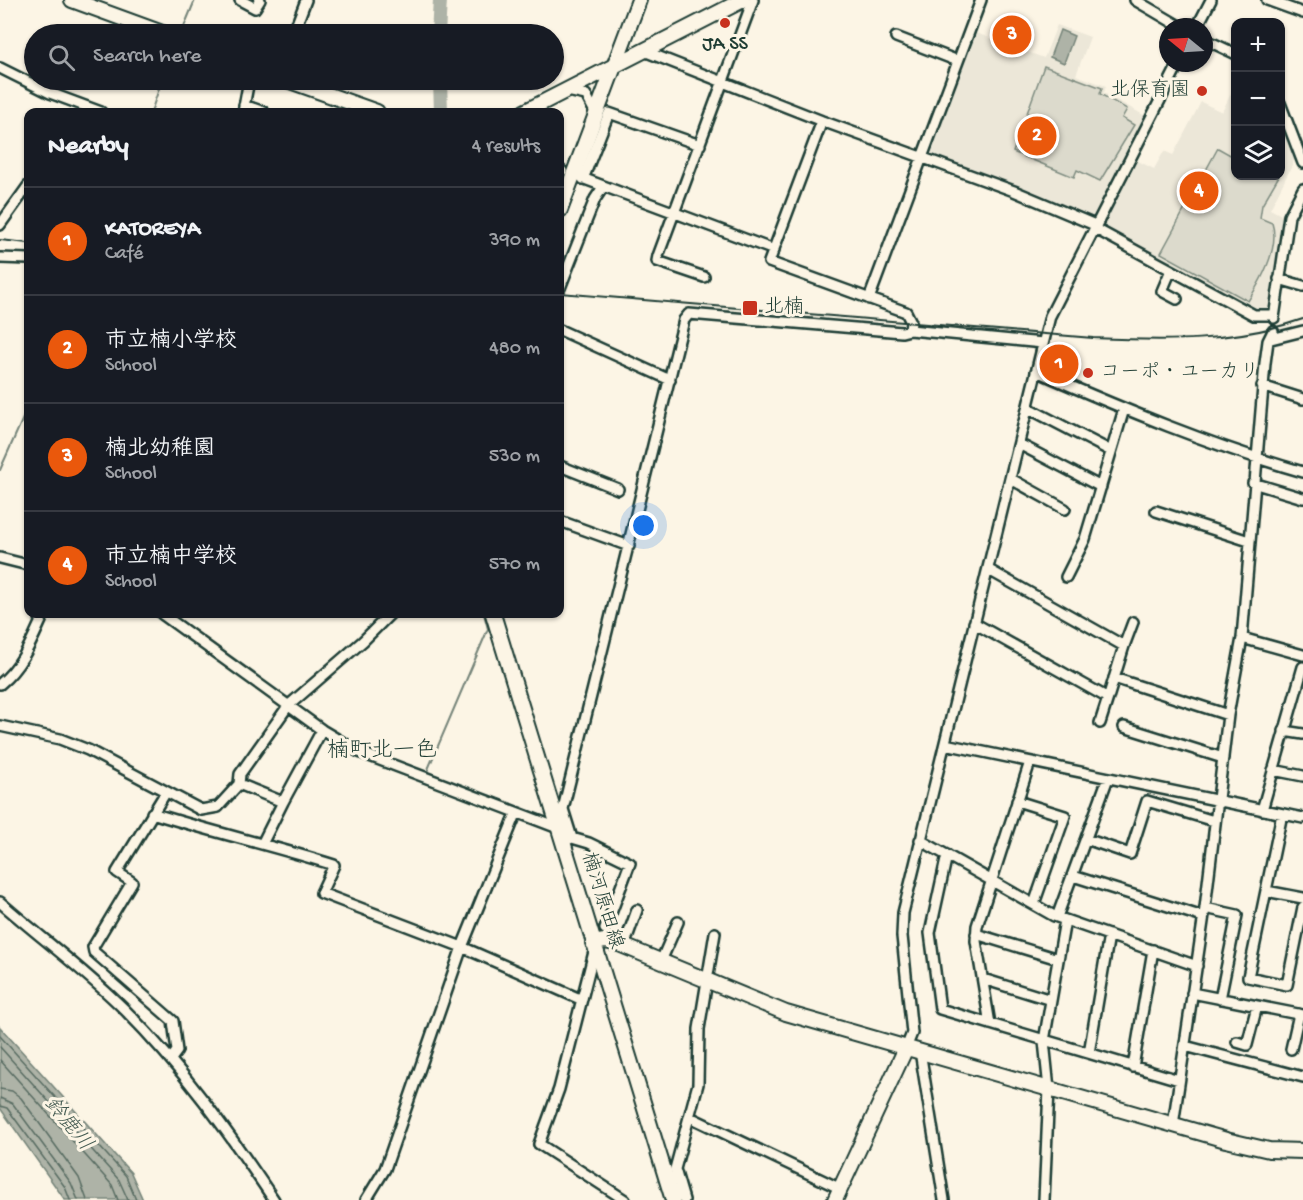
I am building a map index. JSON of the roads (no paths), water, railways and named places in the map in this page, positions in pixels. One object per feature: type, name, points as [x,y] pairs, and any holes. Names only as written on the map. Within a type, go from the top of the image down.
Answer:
[{"type":"street","points":[[72,0],[138,24]]},
{"type":"street","points":[[240,0],[255,8],[260,0]]},
{"type":"street","points":[[297,24],[306,0]]},
{"type":"street","points":[[564,198],[639,0]]},
{"type":"street","points":[[532,108],[743,0]]},
{"type":"street","points":[[704,277],[657,261],[753,0]]},
{"type":"street","points":[[869,299],[981,0]]},
{"type":"street","points":[[1135,0],[1166,18]]},
{"type":"street","points":[[1202,18],[1211,0]]},
{"type":"street","points":[[1267,0],[1303,13]]},
{"type":"street","points":[[896,37],[958,61]]},
{"type":"street","points":[[1213,43],[1231,52]]},
{"type":"street","points":[[644,51],[723,84],[922,156],[1094,226],[1254,315],[1274,317],[1289,216],[1303,189]]},
{"type":"street","points":[[0,68],[24,81]]},
{"type":"street","points":[[944,1200],[913,1050],[902,922],[920,840],[1054,304],[1174,72]]},
{"type":"street","points":[[41,90],[74,108]]},
{"type":"street","points":[[244,108],[247,90]]},
{"type":"street","points":[[315,90],[366,108]]},
{"type":"street","points":[[567,91],[586,95],[596,114]]},
{"type":"street","points":[[700,145],[609,113],[583,179],[774,250]]},
{"type":"street","points":[[1285,114],[1303,163]]},
{"type":"street","points":[[822,121],[769,262],[906,312],[911,322],[910,330]]},
{"type":"street","points":[[564,278],[595,199],[603,187]]},
{"type":"street","points":[[0,225],[24,192]]},
{"type":"street","points":[[0,258],[24,260]]},
{"type":"street","points":[[1171,270],[1162,291],[1177,299]]},
{"type":"street","points":[[1279,279],[1303,286]]},
{"type":"street","points":[[564,836],[563,808],[684,320],[689,314],[822,327],[903,332],[910,330],[1043,343]]},
{"type":"street","points":[[1173,1125],[1204,913],[1227,715],[1242,638],[1249,542],[1260,460],[1262,386],[1268,341],[1272,335],[1303,331]]},
{"type":"street","points":[[564,332],[670,380]]},
{"type":"street","points":[[1036,370],[1124,409],[1260,460],[1303,472]]},
{"type":"street","points":[[1262,386],[1303,399]]},
{"type":"street","points":[[1028,408],[1111,451]]},
{"type":"street","points":[[1066,577],[1085,539],[1124,409]]},
{"type":"street","points":[[1020,444],[1101,487]]},
{"type":"street","points":[[564,468],[618,489]]},
{"type":"street","points":[[1011,479],[1065,509]]},
{"type":"street","points":[[1257,484],[1303,498]]},
{"type":"street","points":[[1156,511],[1249,542]]},
{"type":"street","points":[[564,522],[629,546]]},
{"type":"street","points":[[0,558],[24,564]]},
{"type":"street","points":[[989,570],[1125,646]]},
{"type":"street","points":[[0,684],[15,672],[42,618]]},
{"type":"street","points":[[167,618],[322,730],[358,752],[516,814],[564,836],[589,843],[630,863],[605,928]]},
{"type":"street","points":[[0,726],[60,739],[88,750],[201,810],[218,807],[239,784],[240,774],[288,706],[386,618]]},
{"type":"street","name":"楠河原田線","points":[[494,618],[564,836],[594,946],[672,1179],[673,1200]]},
{"type":"street","points":[[1100,723],[1133,622]]},
{"type":"street","points":[[974,623],[1108,698]]},
{"type":"street","points":[[1242,638],[1303,655]]},
{"type":"street","points":[[1262,810],[1303,667]]},
{"type":"street","points":[[1114,678],[1227,715]]},
{"type":"street","points":[[1124,727],[1222,758]]},
{"type":"street","points":[[263,842],[322,730]]},
{"type":"street","points":[[1284,731],[1303,734]]},
{"type":"street","points":[[945,744],[1302,818],[1303,807]]},
{"type":"street","points":[[990,1024],[976,934],[1030,762]]},
{"type":"street","points":[[1274,770],[1303,776]]},
{"type":"street","points":[[1044,1200],[1049,1089],[1044,1041],[1058,959],[1061,919],[1073,876],[1108,778]]},
{"type":"street","points":[[239,784],[283,801]]},
{"type":"street","points":[[166,792],[117,872],[132,882],[93,947],[94,952],[173,1021],[177,1052],[171,1059]]},
{"type":"street","points":[[1017,801],[1065,816],[1034,904]]},
{"type":"street","points":[[1086,839],[1130,854],[1146,801],[1214,821]]},
{"type":"street","points":[[197,825],[201,810]]},
{"type":"street","points":[[152,813],[263,842],[334,865],[321,893],[462,948],[580,999]]},
{"type":"street","points":[[366,1200],[385,1169],[462,948],[516,814]]},
{"type":"street","points":[[1282,814],[1248,977],[1287,985],[1303,907]]},
{"type":"street","points":[[920,840],[1061,919],[1197,966]]},
{"type":"street","points":[[947,855],[930,933],[940,1009],[1179,1080]]},
{"type":"street","points":[[1073,876],[1204,913],[1237,915],[1220,999]]},
{"type":"street","points":[[1266,891],[1303,898]]},
{"type":"street","points":[[0,902],[124,1009],[171,1059],[213,1112],[274,1200]]},
{"type":"street","points":[[624,946],[637,910]]},
{"type":"street","points":[[662,961],[678,922]]},
{"type":"street","points":[[684,1200],[672,1179],[698,1084],[699,1029],[715,933]]},
{"type":"street","points":[[976,934],[1058,959]]},
{"type":"street","points":[[1089,1053],[1109,935]]},
{"type":"street","points":[[625,1200],[539,1144],[559,1089],[594,946],[605,941],[624,946],[786,1012],[1173,1125],[1269,1150],[1303,1151]]},
{"type":"street","points":[[1133,1066],[1153,950]]},
{"type":"street","points":[[983,979],[1051,1000]]},
{"type":"street","points":[[1192,993],[1301,1015],[1291,1049]]},
{"type":"street","points":[[1237,1042],[1247,1045],[1257,1006]]},
{"type":"street","points":[[1185,1046],[1303,1077]]},
{"type":"street","points":[[690,1117],[838,1195],[913,1050]]},
{"type":"water","points":[[1060,30],[1074,36],[1064,63],[1050,57]]},
{"type":"water","name":"鈴鹿川","points":[[0,1027],[131,1173],[143,1200],[65,1200],[0,1108]]},
{"type":"waterway","points":[[185,24],[195,0]]},
{"type":"waterway","points":[[439,24],[440,0]]},
{"type":"waterway","points":[[152,108],[159,90]]},
{"type":"waterway","points":[[440,90],[441,108]]},
{"type":"waterway","points":[[0,470],[24,416]]},
{"type":"waterway","points":[[426,774],[488,629],[485,618]]},
{"type":"railway","points":[[0,240],[24,243]]},
{"type":"railway","points":[[564,293],[1119,339],[1199,339],[1251,333],[1303,319]]},
{"type":"place","name":"JA SS","points":[[725,23]]},
{"type":"place","name":"楠北幼稚園","points":[[1012,35]]},
{"type":"place","name":"北保育園","points":[[1202,91]]},
{"type":"place","name":"市立楠小学校","points":[[1037,136]]},
{"type":"place","name":"市立楠中学校","points":[[1199,191]]},
{"type":"place","name":"北楠","points":[[750,308]]},
{"type":"place","name":"KATOREYA","points":[[1059,364]]},
{"type":"place","name":"コーポ・ユーカリ","points":[[1088,373]]},
{"type":"district","name":"楠町北一色","points":[[382,752]]}]
